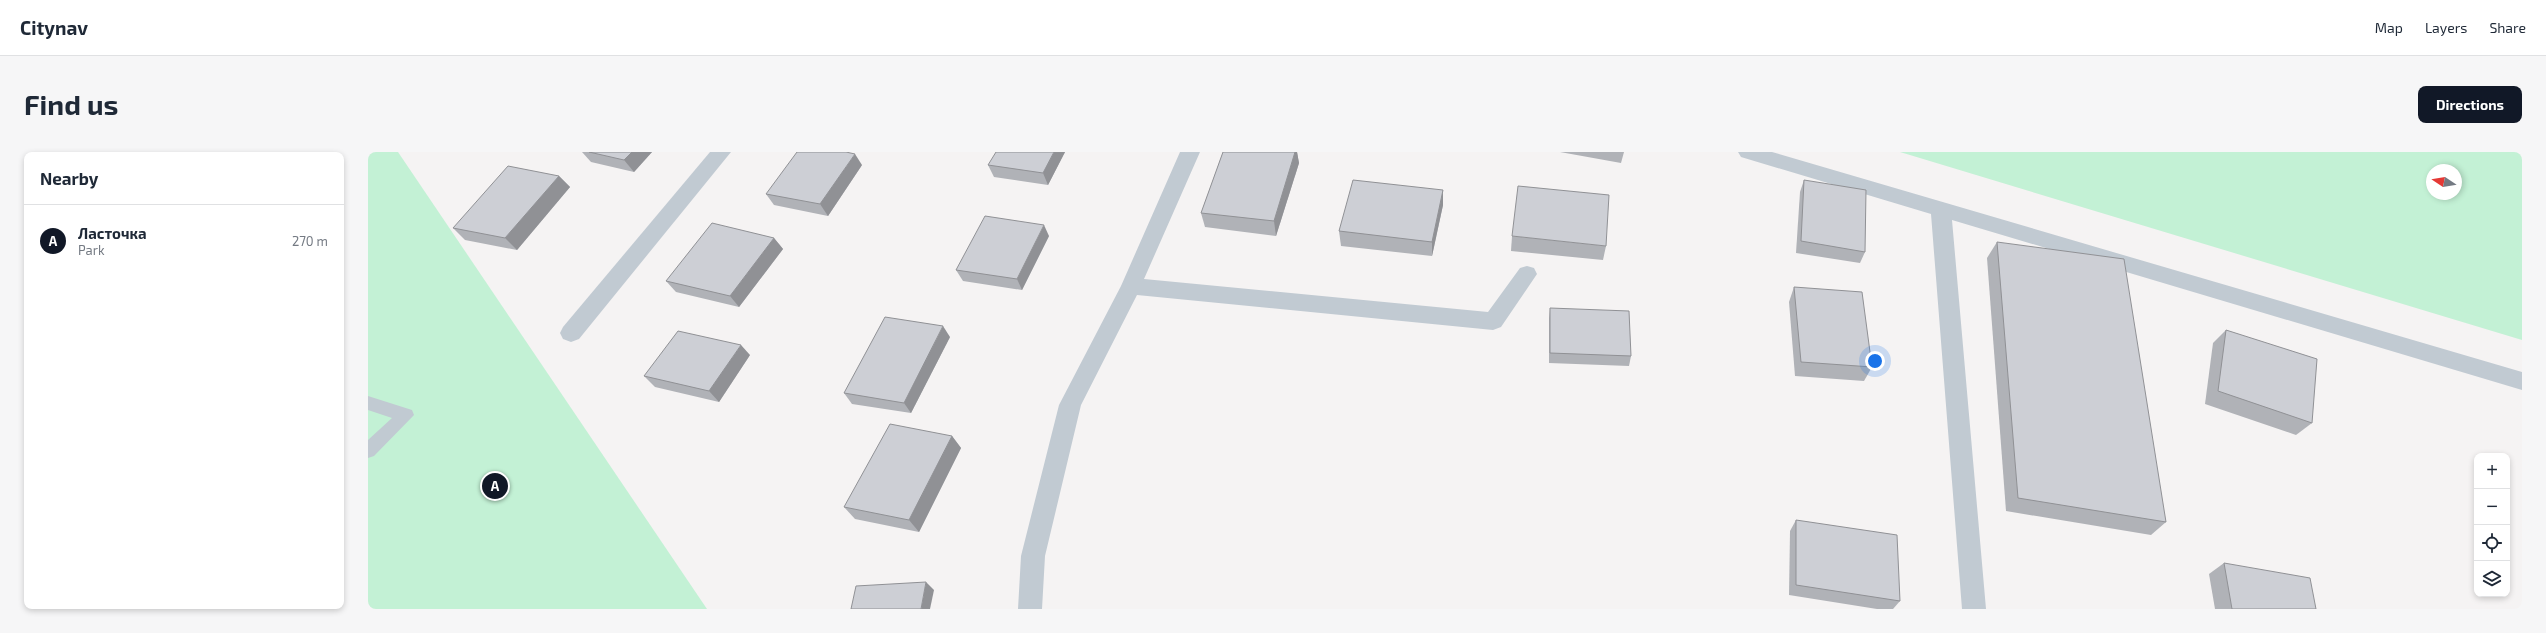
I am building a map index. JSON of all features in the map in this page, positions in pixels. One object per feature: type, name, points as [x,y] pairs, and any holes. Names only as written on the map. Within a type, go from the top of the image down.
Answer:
[{"type":"street","points":[[571,333],[721,152]]},
{"type":"street","points":[[1030,609],[1033,556],[1070,405],[1131,286],[1190,152]]},
{"type":"street","points":[[1748,152],[2522,381]]},
{"type":"street","points":[[1941,210],[1974,609]]},
{"type":"street","points":[[1131,286],[1493,321],[1527,274]]},
{"type":"lane","points":[[368,403],[406,415],[368,451]]},
{"type":"green space","points":[[368,152],[398,152],[707,609],[368,609]]},
{"type":"green space","points":[[1900,152],[2522,152],[2522,340]]},
{"type":"building","points":[[589,152],[632,152],[624,160]]},
{"type":"building","points":[[797,152],[846,152],[855,154],[820,204],[766,194]]},
{"type":"building","points":[[996,152],[1054,152],[1043,173],[988,165]]},
{"type":"building","points":[[1223,152],[1295,152],[1274,221],[1201,213]]},
{"type":"building","points":[[508,166],[559,176],[505,238],[453,228]]},
{"type":"building","points":[[1353,180],[1443,190],[1432,242],[1339,231]]},
{"type":"building","points":[[1804,180],[1866,190],[1865,252],[1801,241]]},
{"type":"building","points":[[1518,186],[1609,195],[1606,246],[1512,236]]},
{"type":"building","points":[[985,216],[1044,225],[1017,279],[956,270]]},
{"type":"building","points":[[712,223],[774,238],[730,296],[666,281]]},
{"type":"building","points":[[1997,242],[2124,259],[2166,522],[2018,498]]},
{"type":"building","points":[[1794,287],[1862,292],[1872,367],[1801,362]]},
{"type":"building","points":[[1550,308],[1629,311],[1631,356],[1550,353]]},
{"type":"building","points":[[885,317],[943,326],[904,403],[844,393]]},
{"type":"building","points":[[2226,330],[2317,359],[2312,423],[2218,391]]},
{"type":"building","points":[[678,331],[741,345],[709,391],[644,376]]},
{"type":"building","points":[[890,424],[952,436],[909,520],[844,507]]},
{"type":"building","points":[[1796,520],[1897,535],[1900,601],[1796,585]]},
{"type":"building","points":[[2224,563],[2310,578],[2316,609],[2232,609]]},
{"type":"building","points":[[926,582],[921,609],[851,609],[856,586]]},
{"type":"place","name":"Ласточка","points":[[495,486]]}]
